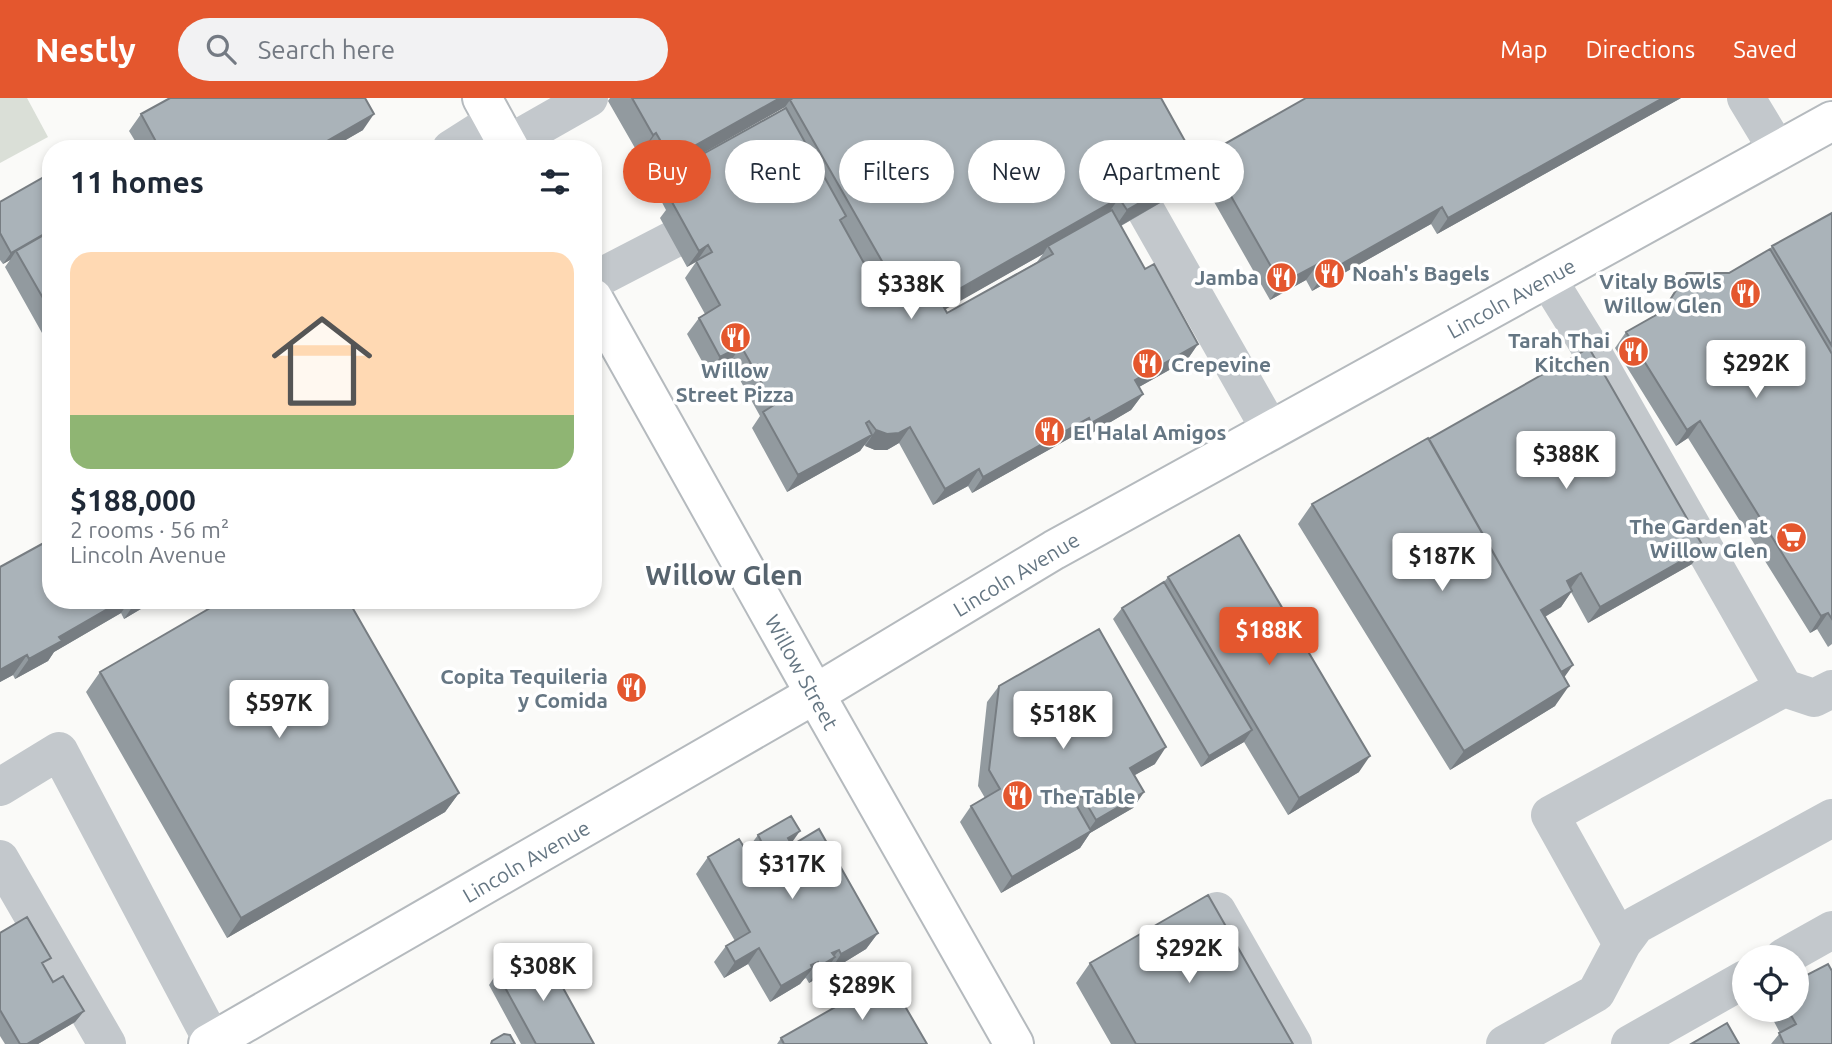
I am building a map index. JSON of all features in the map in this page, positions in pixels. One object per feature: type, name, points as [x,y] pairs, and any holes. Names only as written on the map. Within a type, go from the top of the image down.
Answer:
[{"type":"main road","name":"Lincoln Avenue","points":[[212,1043],[815,694],[1054,550],[1832,121]]},
{"type":"main road","name":"Willow Street","points":[[602,316],[1014,1044]]},
{"type":"lane","points":[[472,140],[589,98]]},
{"type":"lane","points":[[1746,98],[1778,150]]},
{"type":"lane","points":[[1104,134],[1271,431]]},
{"type":"lane","points":[[602,300],[672,240]]},
{"type":"lane","points":[[1547,278],[1586,341],[1784,688],[1814,698],[1832,689]]},
{"type":"lane","points":[[1622,944],[1550,815],[1784,688]]},
{"type":"lane","points":[[0,786],[59,751],[212,1043]]},
{"type":"lane","points":[[1505,1044],[1596,993],[1622,944],[1636,925],[1832,818]]},
{"type":"lane","points":[[0,859],[107,1044]]},
{"type":"lane","points":[[1217,911],[1293,1044]]},
{"type":"lane","points":[[1805,945],[1832,930]]},
{"type":"lane","points":[[1630,1044],[1732,986]]},
{"type":"shaded area","points":[[0,98],[27,98],[48,137],[0,163]]},
{"type":"building","points":[[170,98],[365,98],[374,114],[329,140],[155,140],[141,114]]},
{"type":"building","points":[[632,98],[780,98],[705,140],[660,140],[656,133],[653,135]]},
{"type":"building","points":[[1161,98],[1184,140],[1079,140],[1079,203],[1110,203],[952,293],[934,262],[895,284],[849,203],[954,203],[954,140],[839,140],[839,186],[825,161],[825,140],[813,140],[790,100]]},
{"type":"building","points":[[1306,98],[1663,98],[1448,218],[1442,207],[1324,274],[1318,264],[1281,284],[1235,203],[1244,203],[1244,140],[1232,140]]},
{"type":"building","points":[[786,108],[804,140],[728,140]]},
{"type":"building","points":[[725,142],[725,203],[825,203],[825,178],[846,216],[840,220],[885,301],[927,277],[947,313],[1053,254],[1048,246],[1112,210],[1145,269],[1154,264],[1198,344],[1135,380],[1143,394],[1091,423],[1089,418],[983,477],[979,469],[945,489],[910,427],[899,433],[887,434],[876,430],[869,421],[866,423],[872,435],[798,475],[763,412],[774,405],[741,346],[720,357],[699,318],[720,305],[696,261],[712,252],[708,245],[699,251],[673,203],[711,203],[711,150]]},
{"type":"building","points":[[42,178],[42,235],[11,253],[0,233],[0,202]]},
{"type":"building","points":[[1122,203],[1139,203],[1127,210]]},
{"type":"building","points":[[1832,213],[1832,346],[1772,246]]},
{"type":"building","points":[[42,236],[42,296],[16,251]]},
{"type":"building","name":"The Garden at Willow Glen","points":[[1770,249],[1832,354],[1832,619],[1828,613],[1821,616],[1700,421],[1687,430],[1626,332],[1663,311],[1687,273],[1729,273]]},
{"type":"building","points":[[1589,348],[1704,548],[1600,607],[1581,573],[1567,581],[1572,591],[1541,610],[1573,665],[1561,672],[1429,439]]},
{"type":"building","points":[[1428,438],[1569,686],[1464,751],[1312,504]]},
{"type":"building","points":[[1239,535],[1370,756],[1299,798],[1168,577]]},
{"type":"building","points":[[42,544],[42,609],[107,609],[59,637],[62,641],[29,659],[27,655],[0,670],[0,567]]},
{"type":"building","points":[[1164,582],[1252,730],[1209,756],[1122,608]]},
{"type":"building","points":[[208,609],[353,609],[459,793],[241,918],[100,672]]},
{"type":"building","points":[[1099,629],[1166,747],[1130,768],[1144,792],[1096,820],[1082,796],[1074,801],[1091,831],[1012,877],[971,806],[1000,789],[989,770],[999,686]]},
{"type":"building","points":[[791,816],[800,831],[788,838],[792,845],[819,829],[878,933],[841,954],[839,950],[832,953],[835,957],[820,966],[818,962],[811,965],[812,968],[781,986],[759,948],[735,962],[726,946],[750,932],[708,857],[739,839],[747,852],[762,843],[758,835]]},
{"type":"building","points":[[1208,895],[1293,1044],[1136,1044],[1090,963]]},
{"type":"building","points":[[27,917],[51,958],[42,963],[53,982],[63,976],[84,1011],[27,1044],[20,1044],[0,1010],[0,933]]},
{"type":"building","points":[[538,951],[549,970],[552,968],[594,1044],[536,1044],[497,973]]},
{"type":"building","points":[[1828,964],[1832,971],[1832,1044],[1784,1044],[1779,1033],[1796,1024],[1795,1022],[1809,1022],[1809,974]]},
{"type":"building","points":[[888,977],[927,1044],[784,1044],[781,1038]]},
{"type":"building","points":[[1727,1023],[1739,1044],[1691,1044]]},
{"type":"building","points":[[504,1034],[510,1035],[515,1044],[491,1044],[492,1041]]},
{"type":"place","name":"Noah's Bagels","points":[[1329,273]]},
{"type":"place","name":"Jamba","points":[[1282,277]]},
{"type":"place","name":"Vitaly Bowls Willow Glen","points":[[1745,293]]},
{"type":"place","name":"Willow Street Pizza","points":[[735,338]]},
{"type":"place","name":"Tarah Thai Kitchen","points":[[1633,352]]},
{"type":"place","name":"Crepevine","points":[[1148,364]]},
{"type":"place","name":"El Halal Amigos","points":[[1050,432]]},
{"type":"place","name":"The Garden at Willow Glen","points":[[1791,538]]},
{"type":"place","name":"Copita Tequileria y Comida","points":[[631,688]]},
{"type":"place","name":"The Table","points":[[1017,796]]},
{"type":"district","name":"Willow Glen","points":[[724,574]]}]
